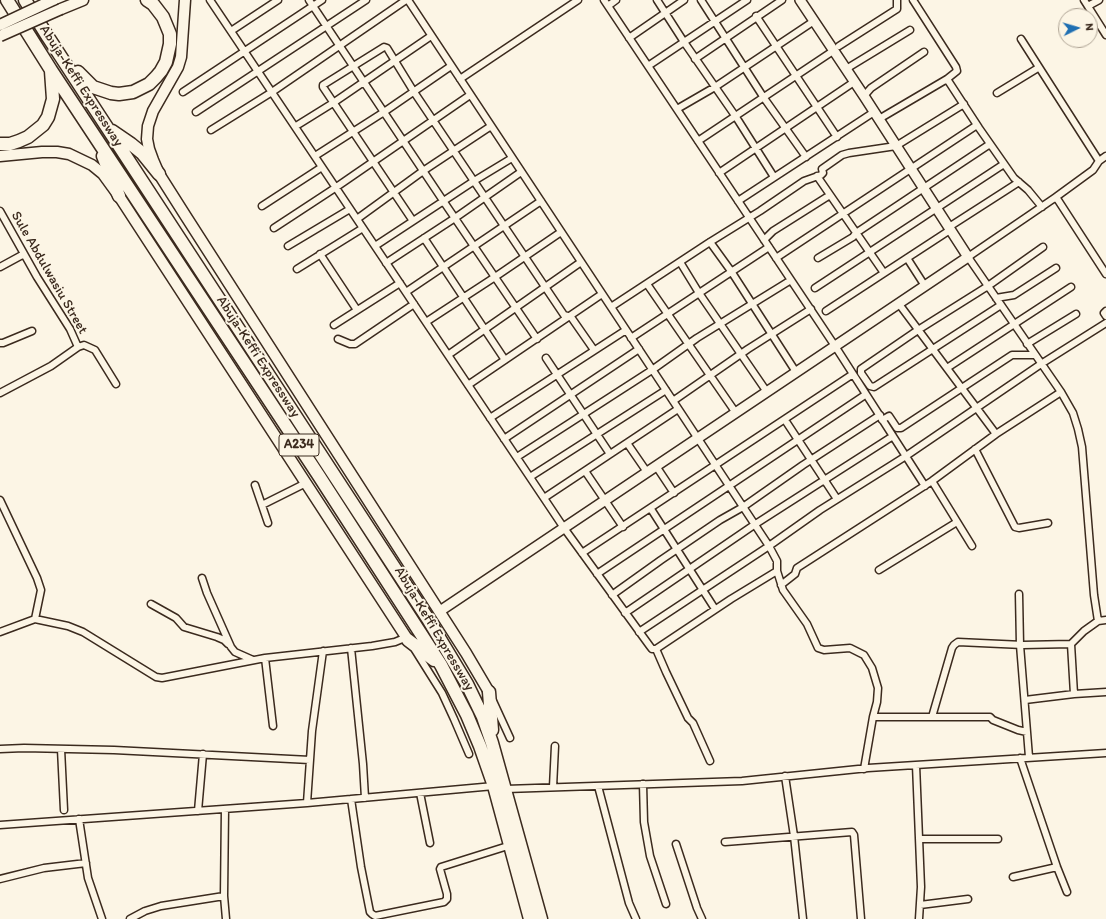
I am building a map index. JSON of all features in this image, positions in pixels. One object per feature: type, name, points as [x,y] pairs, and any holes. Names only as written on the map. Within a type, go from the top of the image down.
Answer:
[{"type":"highway","name":"Abuja-Keffi Expressway","points":[[7,0],[51,70],[332,495],[445,672],[467,715],[500,788],[541,919]]},
{"type":"highway","name":"Abuja-Keffi Expressway","points":[[26,0],[48,38],[453,659],[474,697],[492,743],[511,845],[530,919]]},
{"type":"highway","points":[[48,38],[62,52],[81,77],[93,87],[119,94],[133,92],[149,84],[162,71],[166,62],[170,44],[170,34],[163,17],[153,4],[147,0]]},
{"type":"highway","points":[[0,144],[10,144],[19,141],[36,132],[43,125],[48,117],[53,99],[51,70]]},
{"type":"highway","points":[[108,128],[142,153],[160,174]]},
{"type":"highway","points":[[98,140],[119,196]]},
{"type":"highway","points":[[407,638],[433,659],[445,672]]},
{"type":"highway","points":[[489,692],[492,743]]},
{"type":"main road","points":[[0,25],[53,0]]},
{"type":"main road","points":[[0,36],[82,0]]},
{"type":"main road","name":"Abuja-Keffi Expressway","points":[[185,0],[181,57],[178,67],[153,111],[148,126],[147,139],[149,149],[160,174],[440,611],[489,692]]},
{"type":"main road","name":"Abuja-Keffi Expressway","points":[[0,156],[42,152],[70,154],[92,165],[102,174],[119,196],[407,638]]},
{"type":"street","points":[[210,0],[296,126],[335,188],[564,528],[624,613],[652,649],[656,649],[669,679],[688,718],[693,723],[710,761]]},
{"type":"street","points":[[231,31],[278,0]]},
{"type":"street","points":[[309,0],[365,82],[454,218],[537,339]]},
{"type":"street","points":[[183,92],[322,0]]},
{"type":"street","points":[[196,112],[366,0]]},
{"type":"street","points":[[210,130],[272,92],[407,0],[769,546],[777,561],[777,571],[783,590],[807,624],[818,648],[824,650],[850,648],[864,655],[872,668],[878,688],[877,702],[872,717],[864,768]]},
{"type":"street","points":[[460,79],[578,0]]},
{"type":"street","points":[[616,0],[606,3],[835,346],[865,395],[925,486]]},
{"type":"street","points":[[657,0],[695,59],[736,117],[774,178]]},
{"type":"street","points":[[629,38],[684,0]]},
{"type":"street","points":[[701,0],[764,98],[806,157]]},
{"type":"street","points":[[648,66],[747,0]]},
{"type":"street","points":[[695,59],[756,16],[782,0]]},
{"type":"street","points":[[800,0],[814,21],[836,48],[854,82],[949,229],[1073,413],[1082,447],[1094,595],[1098,621]]},
{"type":"street","points":[[698,141],[736,117],[836,48],[897,9],[897,0]]},
{"type":"street","points":[[738,201],[837,137],[947,79],[957,71],[913,0]]},
{"type":"street","points":[[1084,0],[1106,35]]},
{"type":"street","points":[[1088,6],[1099,0]]},
{"type":"street","points":[[756,16],[777,46],[816,108],[837,137]]},
{"type":"street","points":[[677,110],[715,87],[814,21]]},
{"type":"street","points":[[846,69],[910,30]]},
{"type":"street","points":[[296,126],[365,82],[431,36]]},
{"type":"street","points":[[1020,39],[1099,161]]},
{"type":"street","points":[[413,221],[323,89],[323,85],[384,46],[503,226],[564,315],[571,317],[594,350]]},
{"type":"street","points":[[864,96],[871,88],[924,52]]},
{"type":"street","points":[[315,156],[384,112],[451,66]]},
{"type":"street","points":[[997,92],[1038,68]]},
{"type":"street","points":[[947,79],[1014,178],[1028,190],[1042,207]]},
{"type":"street","points":[[719,173],[854,82]]},
{"type":"street","points":[[274,228],[470,95]]},
{"type":"street","points":[[611,307],[804,181],[821,175],[823,173],[822,169],[842,155],[896,146],[964,104]]},
{"type":"street","points":[[776,258],[977,125]]},
{"type":"street","points":[[357,219],[423,171],[491,126]]},
{"type":"street","points":[[818,258],[853,237],[856,233],[990,144]]},
{"type":"street","points":[[440,611],[968,258],[1094,170],[1099,161],[1106,156]]},
{"type":"street","points":[[375,246],[512,158]]},
{"type":"street","points":[[816,288],[1004,164]]},
{"type":"street","points":[[262,206],[322,167]]},
{"type":"street","points":[[386,263],[522,172]]},
{"type":"street","points":[[817,176],[884,273]]},
{"type":"street","points":[[826,311],[1019,182]]},
{"type":"street","points":[[764,240],[773,231],[830,195]]},
{"type":"street","points":[[1056,197],[1106,274]]},
{"type":"street","points":[[406,292],[541,201]]},
{"type":"street","points":[[288,246],[350,209]]},
{"type":"street","name":"Sule Abdulwasiu Street","points":[[0,211],[37,277],[70,329],[78,347]]},
{"type":"street","points":[[297,268],[363,228]]},
{"type":"street","points":[[426,322],[561,232]]},
{"type":"street","points":[[424,238],[505,360]]},
{"type":"street","points":[[710,242],[796,372]]},
{"type":"street","points":[[631,338],[768,247]]},
{"type":"street","points":[[1001,305],[872,388],[861,373],[861,369],[918,330],[988,286],[1043,247]]},
{"type":"street","points":[[0,267],[24,254]]},
{"type":"street","points":[[320,254],[357,310]]},
{"type":"street","points":[[907,258],[925,286]]},
{"type":"street","points":[[448,355],[581,262]]},
{"type":"street","points":[[680,262],[699,293],[767,392]]},
{"type":"street","points":[[996,298],[1014,295],[1056,268]]},
{"type":"street","points":[[517,457],[652,370],[689,344],[791,280]]},
{"type":"street","points":[[334,324],[400,283]]},
{"type":"street","points":[[647,284],[736,413]]},
{"type":"street","points":[[947,368],[1071,287]]},
{"type":"street","points":[[468,385],[571,317],[602,294]]},
{"type":"street","points":[[338,339],[350,344],[355,344],[414,304]]},
{"type":"street","points":[[899,304],[996,434]]},
{"type":"street","points":[[672,401],[810,309]]},
{"type":"street","points":[[1106,311],[1104,313],[1106,316]]},
{"type":"street","points":[[1027,344],[1076,314]]},
{"type":"street","points":[[639,632],[837,499],[906,456],[1041,364],[1106,323]]},
{"type":"street","points":[[490,418],[626,330]]},
{"type":"street","points":[[0,343],[4,343],[32,331]]},
{"type":"street","points":[[0,393],[52,366],[78,347],[84,345],[95,350],[116,384]]},
{"type":"street","points":[[504,439],[639,349]]},
{"type":"street","points":[[612,595],[676,549],[720,520],[743,507],[811,460],[881,418],[889,416],[897,428],[900,428],[1012,354],[1035,355]]},
{"type":"street","points":[[546,358],[610,454]]},
{"type":"street","points":[[582,554],[853,374]]},
{"type":"street","points":[[530,477],[666,390]]},
{"type":"street","points":[[781,585],[795,574],[797,568],[925,486],[996,434],[1060,392]]},
{"type":"street","points":[[597,574],[663,528],[865,395]]},
{"type":"street","points":[[544,498],[678,409]]},
{"type":"street","points":[[785,420],[837,499]]},
{"type":"street","points":[[624,613],[754,525],[893,436]]},
{"type":"street","points":[[627,443],[647,472]]},
{"type":"street","points":[[975,450],[1015,527],[1019,528],[1048,522]]},
{"type":"street","points":[[656,466],[674,493]]},
{"type":"street","points":[[585,471],[623,527]]},
{"type":"street","points":[[932,481],[972,546]]},
{"type":"street","points":[[262,505],[306,483]]},
{"type":"street","points":[[255,485],[268,523]]},
{"type":"street","points":[[0,500],[37,578],[41,590],[35,619]]},
{"type":"street","points":[[650,508],[715,609]]},
{"type":"street","points":[[879,570],[957,522]]},
{"type":"street","points":[[656,649],[715,609],[777,571]]},
{"type":"street","points":[[202,578],[207,593],[231,647]]},
{"type":"street","points":[[1019,594],[1020,645],[1029,757]]},
{"type":"street","points":[[151,604],[176,618],[184,627],[224,640],[235,652],[253,660]]},
{"type":"street","points":[[0,632],[35,619],[68,626],[83,632],[156,677],[162,678],[265,658],[394,642],[407,638],[442,693],[469,754]]},
{"type":"street","points":[[932,717],[954,645],[958,642],[1020,645],[1071,644],[1084,631],[1098,621],[1106,620]]},
{"type":"street","points":[[1071,644],[1074,694]]},
{"type":"street","points":[[351,648],[365,798]]},
{"type":"street","points":[[307,803],[313,723],[323,651]]},
{"type":"street","points":[[265,658],[273,726]]},
{"type":"street","points":[[489,692],[510,738]]},
{"type":"street","points":[[1025,700],[1106,692]]},
{"type":"street","points":[[872,717],[990,717],[992,720],[1026,732]]},
{"type":"street","points":[[553,787],[555,746]]},
{"type":"street","points":[[0,749],[24,748],[203,754],[310,760]]},
{"type":"street","points":[[61,749],[64,810]]},
{"type":"street","points":[[0,824],[351,800],[420,793],[500,788],[742,781],[864,768],[1106,753]]},
{"type":"street","points":[[198,811],[203,754]]},
{"type":"street","points":[[1020,758],[1057,867],[1068,892]]},
{"type":"street","points":[[916,765],[919,839],[919,919]]},
{"type":"street","points":[[785,776],[794,836],[803,919]]},
{"type":"street","points":[[643,784],[644,822],[650,856],[666,904]]},
{"type":"street","points":[[598,786],[629,903],[636,919]]},
{"type":"street","points":[[420,793],[430,843]]},
{"type":"street","points":[[351,800],[362,874],[370,912],[375,916],[444,902],[447,899],[447,894],[440,869],[441,867],[511,845]]},
{"type":"street","points":[[225,809],[224,896],[226,919]]},
{"type":"street","points":[[79,819],[86,863],[95,900],[102,919]]},
{"type":"street","points":[[725,842],[852,832],[854,835],[861,919]]},
{"type":"street","points":[[919,839],[998,839]]},
{"type":"street","points":[[676,844],[702,919]]},
{"type":"street","points":[[0,879],[44,868],[86,863]]},
{"type":"street","points":[[1013,878],[1057,867]]},
{"type":"street","points":[[130,919],[145,911],[161,906],[224,896]]},
{"type":"street","points":[[920,905],[968,899]]}]
